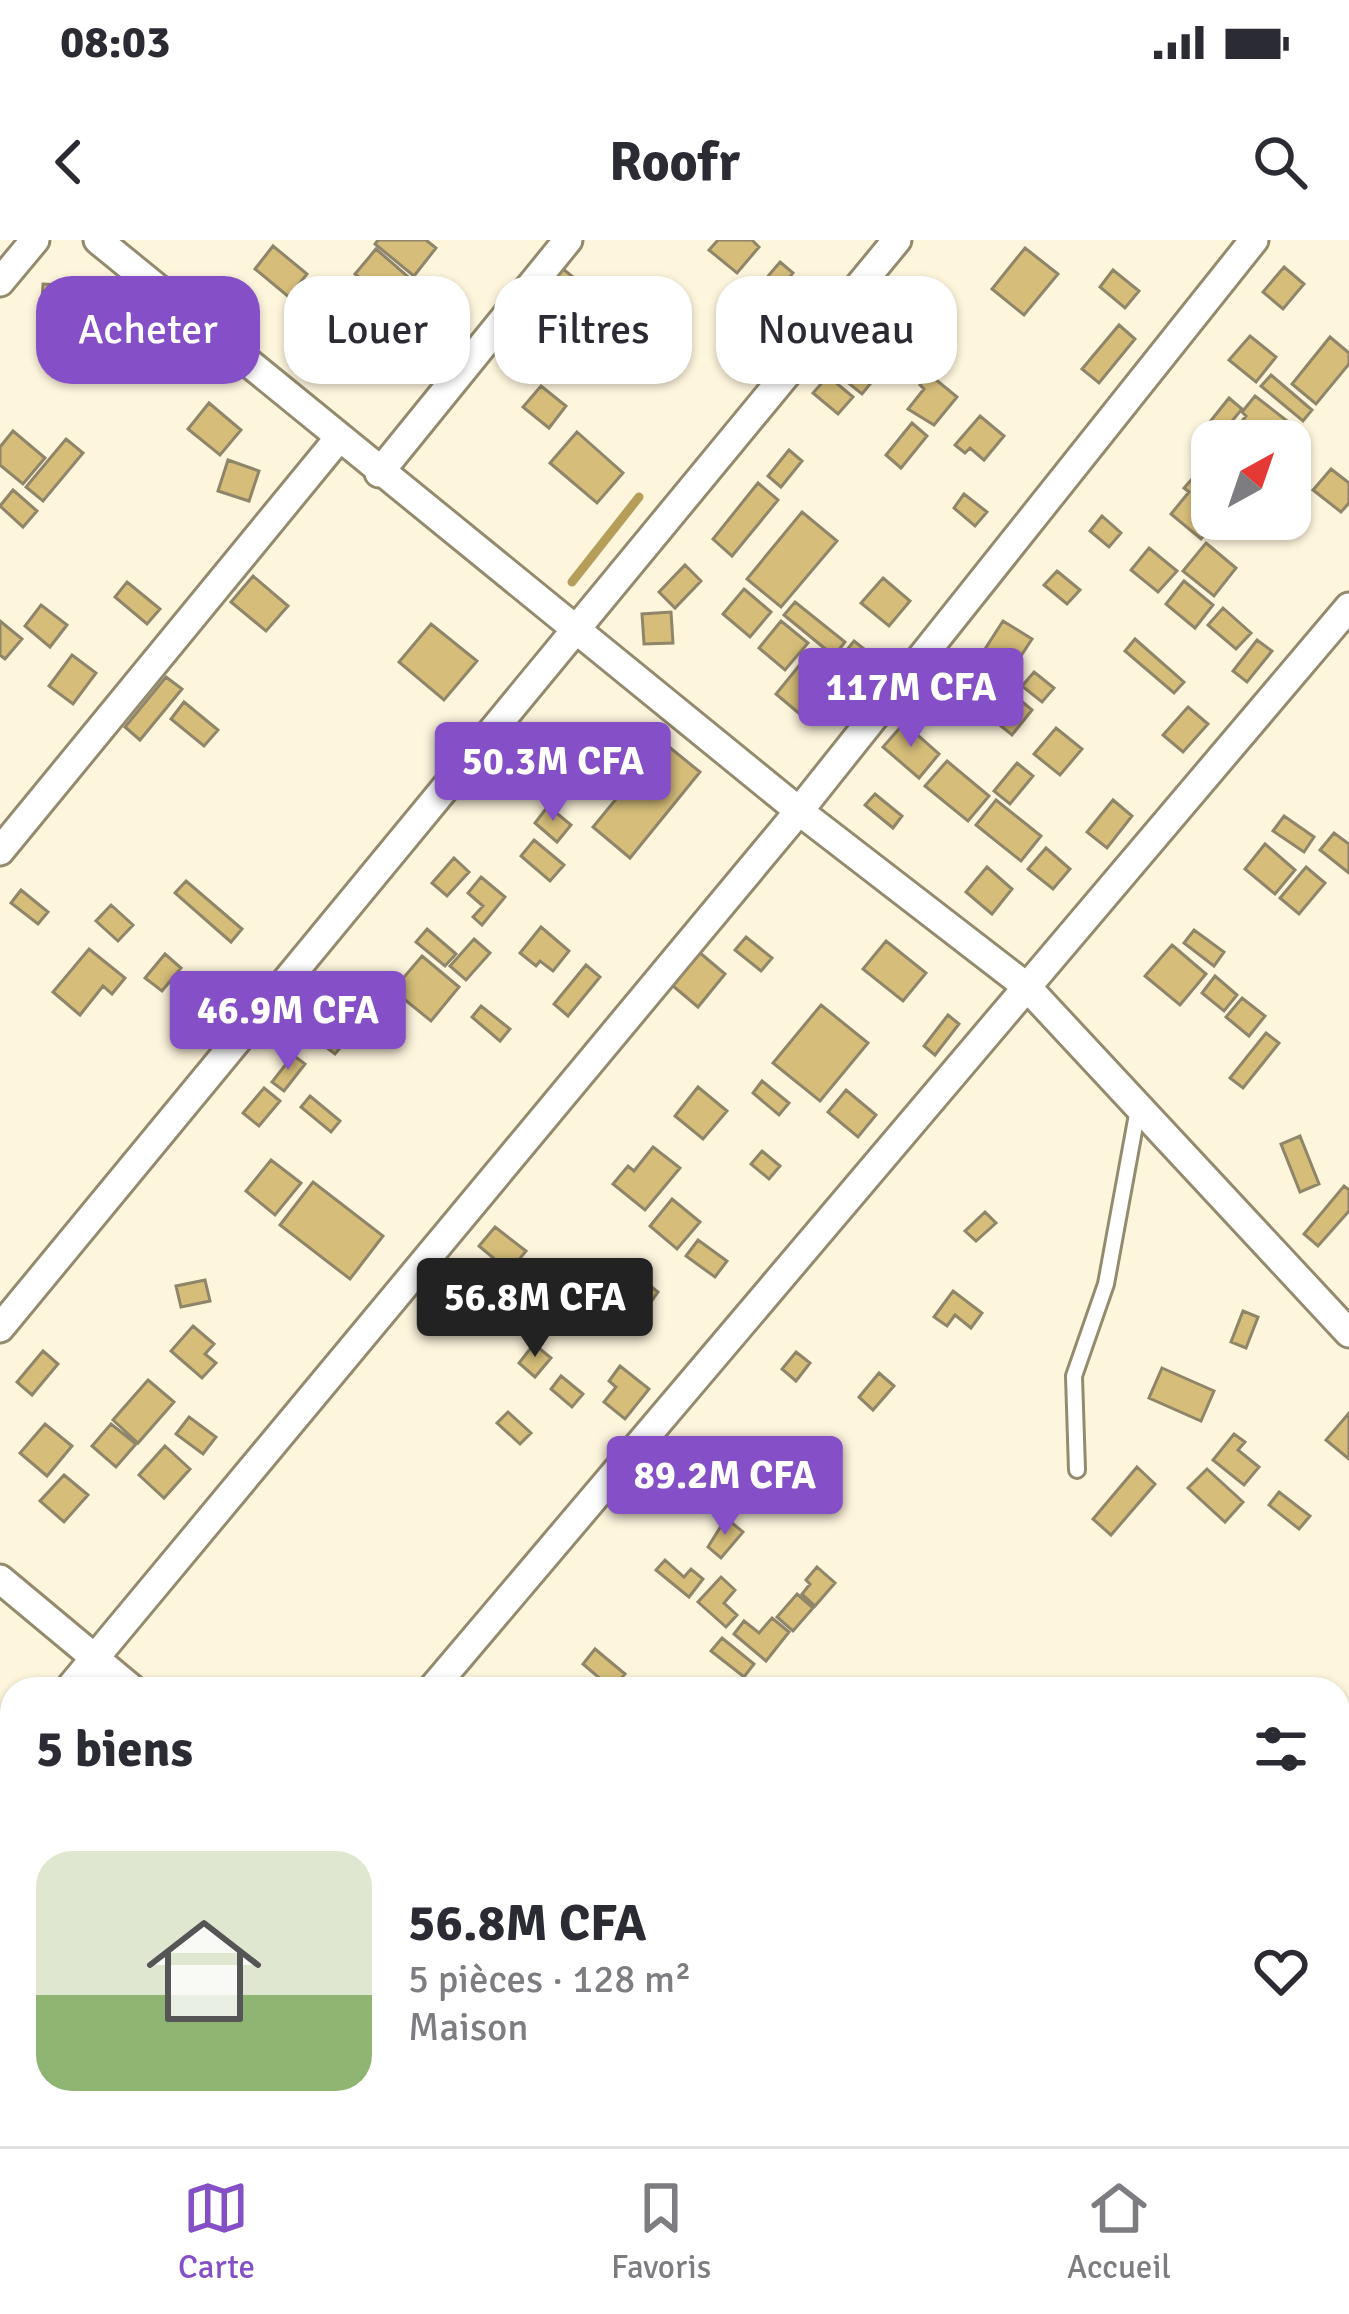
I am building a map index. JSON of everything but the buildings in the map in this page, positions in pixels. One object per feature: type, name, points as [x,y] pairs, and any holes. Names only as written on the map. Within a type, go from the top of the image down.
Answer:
[{"type":"street","points":[[0,282],[34,240]]},
{"type":"street","points":[[98,240],[799,812],[1027,987],[1349,1333]]},
{"type":"street","points":[[380,473],[568,240]]},
{"type":"street","points":[[0,1328],[897,240]]},
{"type":"street","points":[[80,1677],[799,812],[1254,240]]},
{"type":"street","points":[[0,851],[338,439]]},
{"type":"street","points":[[442,1677],[1349,607]]},
{"type":"street","points":[[0,1579],[119,1677]]},
{"type":"lane","points":[[1076,1470],[1074,1376],[1106,1284],[1138,1104]]},
{"type":"waterway","points":[[572,582],[639,497]]}]
